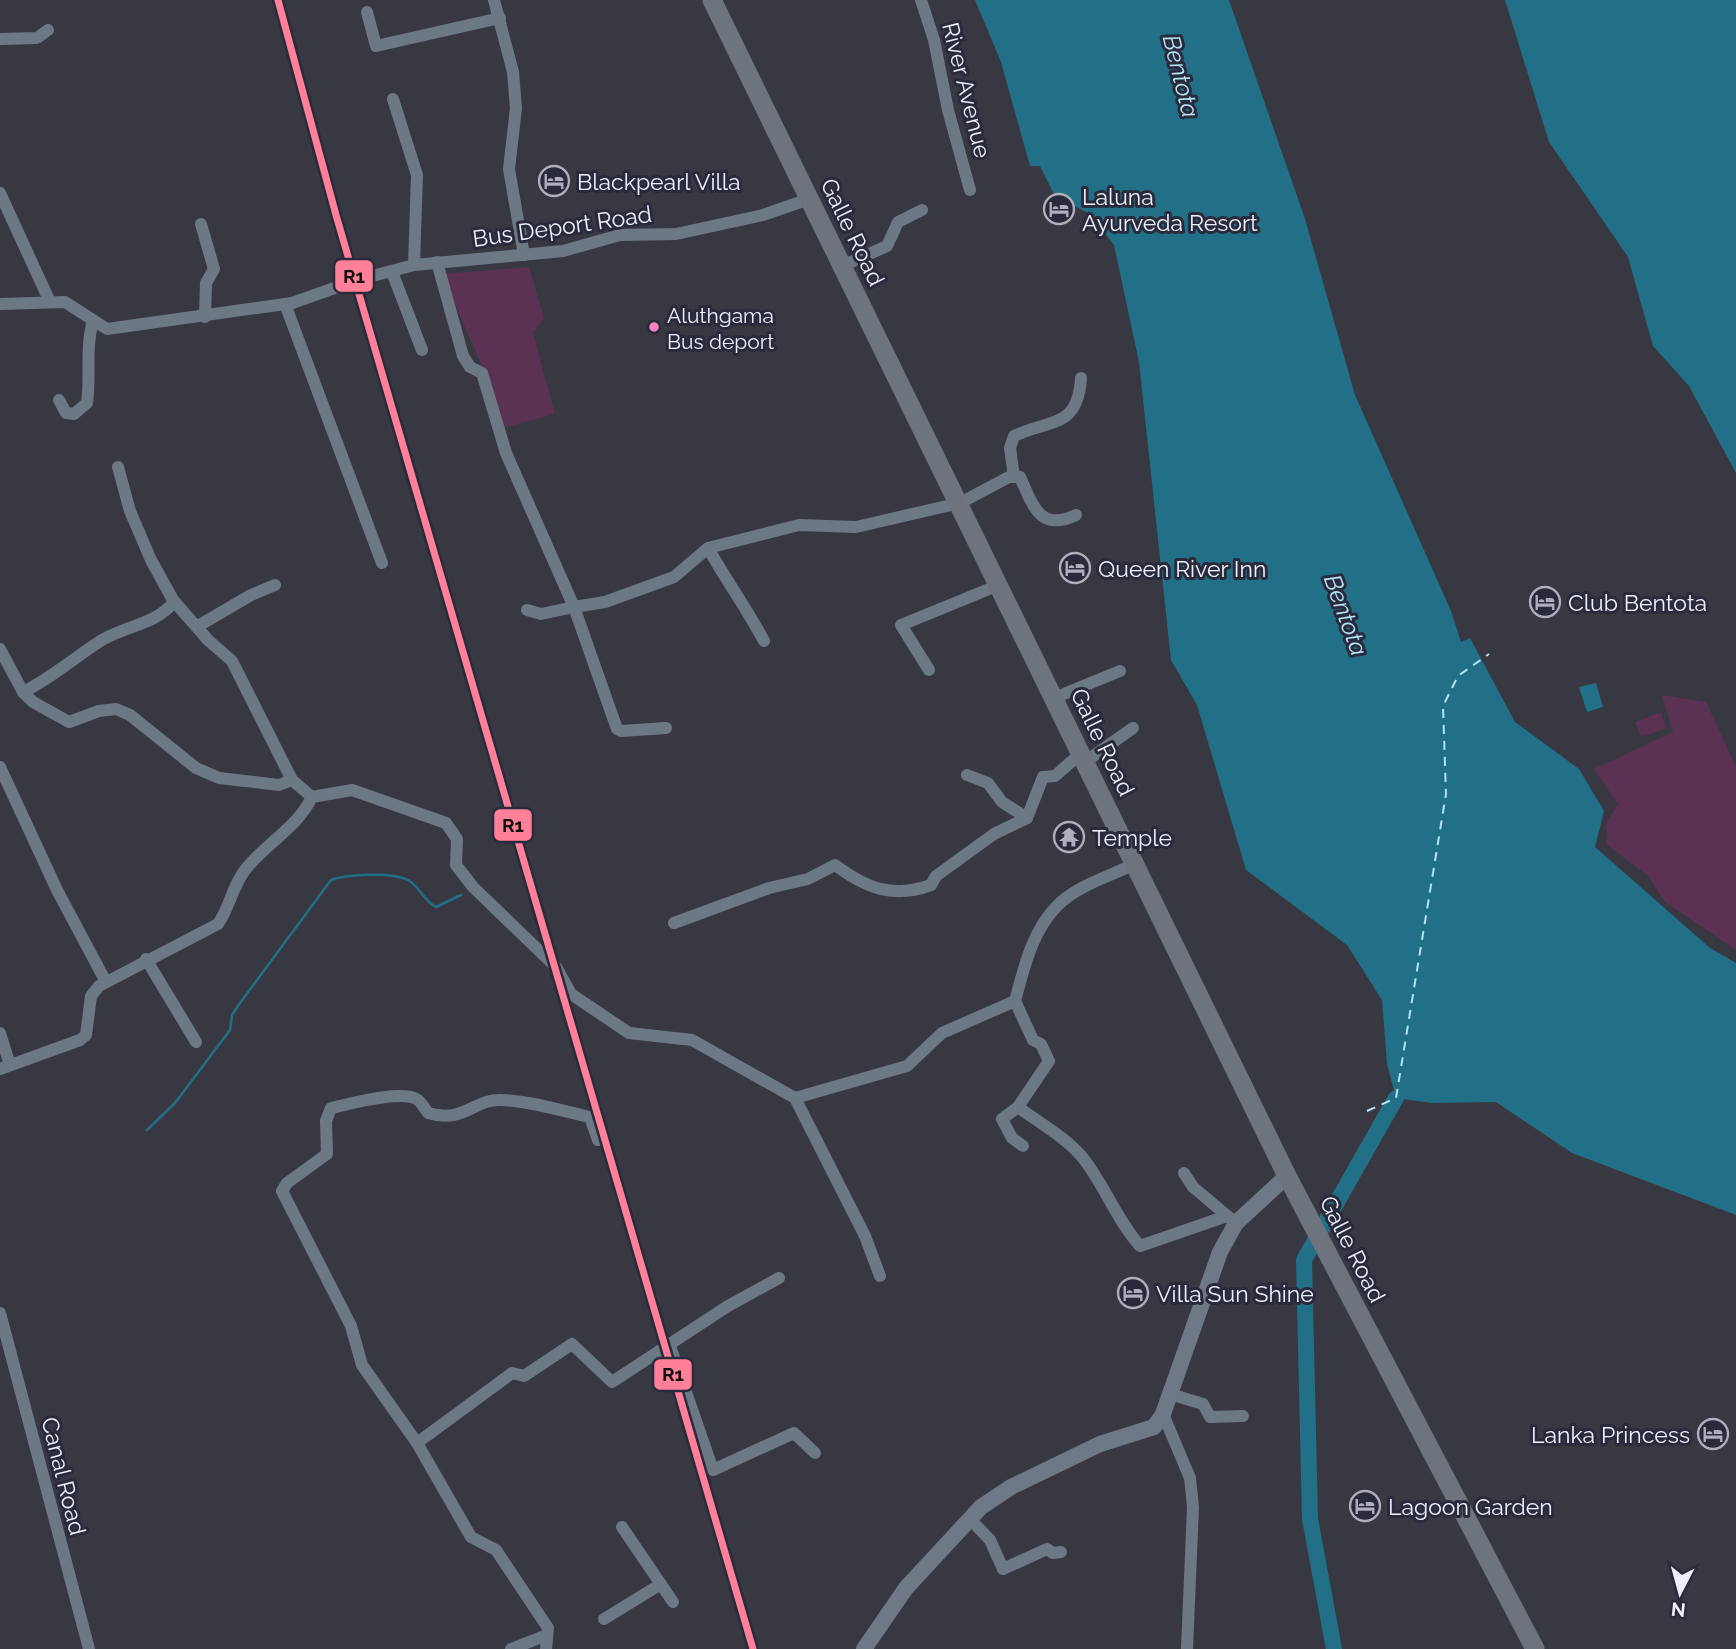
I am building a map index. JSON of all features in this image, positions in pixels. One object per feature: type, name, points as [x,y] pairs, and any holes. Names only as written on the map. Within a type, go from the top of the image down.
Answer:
[{"type":"highway","name":"Galle Road","points":[[712,0],[1291,1182],[1535,1649]]},
{"type":"main road","points":[[864,1649],[906,1588],[970,1519],[1011,1487],[1100,1444],[1154,1427],[1163,1414],[1232,1220],[1291,1182]]},
{"type":"street","points":[[494,0],[513,72],[516,108],[509,169],[524,255]]},
{"type":"street","name":"River Avenue","points":[[921,0],[934,40],[948,110],[970,190]]},
{"type":"street","points":[[368,12],[376,46],[499,18]]},
{"type":"street","points":[[0,39],[37,38],[48,30]]},
{"type":"street","points":[[394,99],[418,175],[414,265]]},
{"type":"street","points":[[0,193],[50,302]]},
{"type":"street","name":"Bus Deport Road","points":[[0,304],[65,302],[107,329],[205,317],[285,304],[414,265],[564,251],[620,235],[677,234],[763,215],[809,199]]},
{"type":"street","points":[[842,266],[887,246],[898,222],[922,210]]},
{"type":"street","points":[[201,224],[214,269],[206,283],[205,317]]},
{"type":"street","points":[[437,262],[463,356],[470,367],[482,373],[506,453],[574,607],[617,729],[621,731],[666,727]]},
{"type":"street","points":[[393,272],[422,350]]},
{"type":"street","points":[[285,304],[382,563]]},
{"type":"street","points":[[59,400],[66,413],[74,414],[87,403],[91,375],[87,342],[93,321]]},
{"type":"street","points":[[1014,477],[1010,448],[1014,436],[1065,418],[1080,395],[1081,378]]},
{"type":"street","points":[[118,467],[130,512],[150,560],[174,602],[208,640],[232,661],[292,780],[312,797]]},
{"type":"street","points":[[527,610],[552,613],[605,602],[674,577],[708,548],[799,525],[856,527],[960,503],[1014,477],[1020,477],[1036,510],[1047,520],[1056,522],[1076,515]]},
{"type":"street","points":[[708,548],[725,577],[738,592],[764,641]]},
{"type":"street","points":[[929,670],[901,625],[999,584]]},
{"type":"street","points":[[198,626],[242,600],[275,585]]},
{"type":"street","points":[[23,692],[104,639],[128,628],[151,622],[174,602]]},
{"type":"street","points":[[0,649],[23,692],[33,702],[69,722],[99,710],[116,709],[130,715],[196,768],[219,778],[279,785],[292,780]]},
{"type":"street","points":[[1054,698],[1120,671]]},
{"type":"street","points":[[674,923],[725,902],[808,879],[835,865],[854,879],[870,886],[910,893],[931,885],[936,876],[994,834],[1027,818],[1043,777],[1055,776],[1133,727]]},
{"type":"street","points":[[0,767],[57,890],[106,982]]},
{"type":"street","points":[[967,775],[988,783],[1002,802],[1027,818]]},
{"type":"street","points":[[0,1033],[5,1067],[80,1040],[86,1035],[91,996],[106,982],[218,924],[227,910],[232,890],[245,869],[285,831],[312,797],[352,790],[446,823],[457,839],[456,865],[473,887],[556,967],[571,995],[629,1033],[692,1040],[795,1098],[865,1236],[880,1276]]},
{"type":"street","points":[[1024,1146],[1012,1138],[1002,1119],[1018,1107],[1049,1061],[1041,1044],[1033,1040],[1015,1001],[1026,956],[1057,906],[1135,864]]},
{"type":"street","points":[[146,959],[196,1042]]},
{"type":"street","points":[[795,1098],[907,1066],[942,1033],[1015,1001]]},
{"type":"street","points":[[546,1649],[548,1628],[496,1550],[471,1537],[417,1443],[362,1365],[351,1326],[282,1191],[287,1182],[327,1154],[326,1121],[331,1108],[409,1096],[419,1101],[428,1113],[441,1117],[459,1116],[500,1099],[590,1117],[598,1140]]},
{"type":"street","points":[[1018,1107],[1081,1155],[1099,1181],[1122,1225],[1140,1246],[1232,1220]]},
{"type":"street","points":[[1184,1173],[1193,1187],[1232,1220]]},
{"type":"street","points":[[417,1443],[512,1373],[524,1376],[572,1344],[612,1382],[669,1343],[779,1278]]},
{"type":"street","name":"Canal Road","points":[[0,1313],[89,1649]]},
{"type":"street","points":[[669,1343],[713,1470],[794,1433],[815,1453]]},
{"type":"street","points":[[1170,1394],[1203,1404],[1210,1417],[1243,1416]]},
{"type":"street","points":[[1163,1414],[1190,1478],[1193,1507],[1187,1649]]},
{"type":"street","points":[[970,1519],[990,1540],[1003,1569],[1047,1549],[1053,1553],[1061,1552]]},
{"type":"street","points":[[622,1527],[673,1602]]},
{"type":"street","points":[[604,1619],[661,1584]]},
{"type":"street","points":[[512,1649],[547,1635]]},
{"type":"shaded area","points":[[529,267],[544,318],[533,333],[555,414],[502,428],[484,371],[442,274]]},
{"type":"shaded area","points":[[1662,695],[1706,702],[1736,767],[1736,950],[1665,902],[1648,876],[1606,844],[1607,821],[1618,804],[1594,769],[1673,732]]},
{"type":"shaded area","points":[[1661,712],[1666,728],[1641,737],[1635,722]]},
{"type":"water","name":"Bentota","points":[[975,0],[1229,0],[1305,219],[1355,395],[1451,611],[1461,642],[1470,638],[1515,722],[1579,769],[1604,811],[1595,847],[1710,948],[1736,963],[1736,1215],[1572,1153],[1496,1102],[1432,1103],[1396,1098],[1387,1064],[1382,1000],[1347,945],[1246,870],[1197,705],[1171,660],[1139,362],[1114,245],[1091,215],[1054,194],[1040,166],[1030,166],[1001,62]]},
{"type":"water","points":[[1505,0],[1736,0],[1736,473],[1689,386],[1653,346],[1628,257],[1549,142]]},
{"type":"water","points":[[1596,683],[1603,707],[1587,712],[1579,687]]},
{"type":"waterway","points":[[147,1130],[175,1103],[230,1030],[232,1015],[240,1003],[331,880],[370,875],[401,877],[412,883],[436,907],[461,895]]},
{"type":"waterway","points":[[1334,1649],[1310,1519],[1304,1260],[1396,1098]]},
{"type":"ferry route","points":[[1367,1111],[1396,1098],[1446,794],[1443,706],[1458,676],[1489,654]]},
{"type":"transit line","name":"R1","points":[[278,0],[336,215],[753,1649]]},
{"type":"place","name":"Blackpearl Villa","points":[[554,181]]},
{"type":"place","name":"Laluna Ayurveda Resort","points":[[1059,209]]},
{"type":"place","name":"Aluthgama Bus deport","points":[[654,327]]},
{"type":"place","name":"Queen River Inn","points":[[1075,568]]},
{"type":"place","name":"Club Bentota","points":[[1545,602]]},
{"type":"place","name":"Temple","points":[[1069,837]]},
{"type":"place","name":"Villa Sun Shine","points":[[1133,1293]]},
{"type":"place","name":"Lanka Princess","points":[[1713,1434]]},
{"type":"place","name":"Lagoon Garden","points":[[1365,1506]]}]
